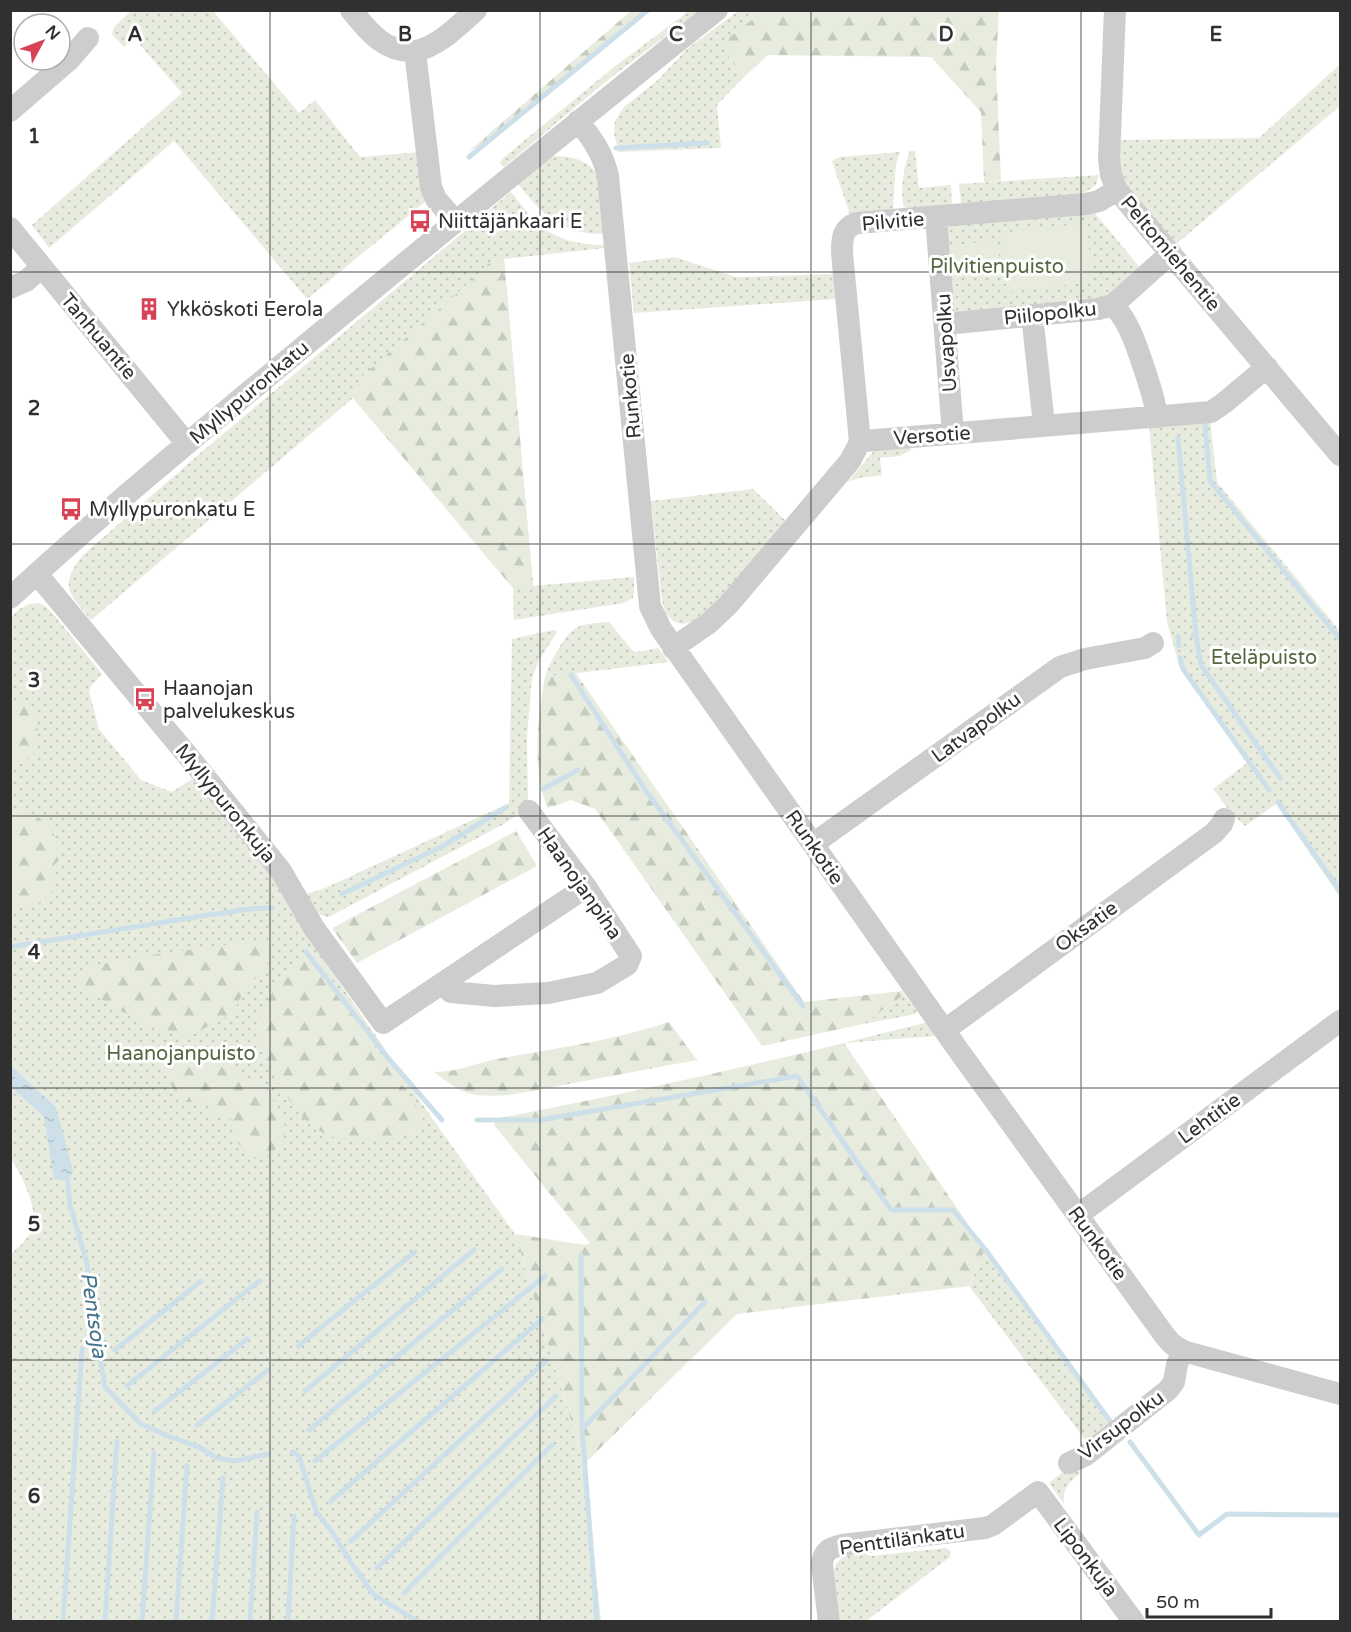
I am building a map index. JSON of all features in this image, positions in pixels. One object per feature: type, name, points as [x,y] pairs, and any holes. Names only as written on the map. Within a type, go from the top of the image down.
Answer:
[{"type":"street","points":[[351,10],[371,34],[383,44],[396,50],[415,51],[439,41],[476,10]]},
{"type":"street","name":"Myllypuronkatu","points":[[10,598],[59,552],[455,221],[717,10]]},
{"type":"street","name":"Peltomiehentie","points":[[1115,10],[1109,159],[1111,175],[1117,190],[1341,455]]},
{"type":"street","points":[[10,111],[69,60],[88,38]]},
{"type":"street","points":[[415,51],[431,187],[436,199],[455,221]]},
{"type":"street","name":"Runkotie","points":[[578,121],[598,148],[608,176],[650,606],[661,629],[945,1030],[1172,1344],[1183,1351],[1341,1394]]},
{"type":"street","name":"Pilvitie","points":[[860,442],[842,253],[843,232],[849,226],[857,223],[1086,204],[1099,201],[1117,190]]},
{"type":"street","name":"Usvapolku","points":[[936,217],[953,434]]},
{"type":"street","name":"Tanhuantie","points":[[10,228],[187,444]]},
{"type":"street","name":"Piilopolku","points":[[945,324],[1113,306],[1171,253]]},
{"type":"street","points":[[10,288],[26,281],[42,267]]},
{"type":"street","points":[[1113,306],[1122,316],[1133,337],[1155,400],[1157,417]]},
{"type":"street","points":[[1032,315],[1044,425]]},
{"type":"street","name":"Versotie","points":[[860,442],[868,439],[1211,412],[1224,404],[1266,367]]},
{"type":"street","points":[[673,648],[709,623],[729,604],[850,461],[860,442]]},
{"type":"street","name":"Myllypuronkuja","points":[[37,574],[281,871],[314,928],[383,1023],[444,983]]},
{"type":"street","name":"Latvapolku","points":[[813,844],[1060,667],[1085,659],[1145,648],[1153,643]]},
{"type":"street","name":"Haanojanpiha","points":[[444,983],[451,992],[494,996],[548,993],[597,983],[627,965],[631,956],[586,887],[529,811]]},
{"type":"street","name":"Oksatie","points":[[945,1030],[1214,832],[1224,819]]},
{"type":"street","points":[[444,983],[586,887]]},
{"type":"street","name":"Lehtitie","points":[[1078,1215],[1341,1021]]},
{"type":"street","name":"Virsupolku","points":[[1069,1463],[1086,1455],[1168,1390],[1174,1382],[1177,1364],[1183,1351]]},
{"type":"street","name":"Penttilänkatu","points":[[829,1622],[822,1565],[823,1556],[829,1550],[842,1545],[985,1528],[993,1525],[1038,1492]]},
{"type":"street","name":"Liponkuja","points":[[1038,1492],[1134,1622]]},
{"type":"green space","points":[[632,10],[644,11],[497,137],[469,151]]},
{"type":"green space","points":[[131,11],[213,11],[299,113],[315,100],[360,157],[419,152],[425,202],[307,299],[174,141],[49,248],[32,225],[182,93],[134,38],[124,47],[112,34],[114,27]]},
{"type":"green space","points":[[689,11],[699,11],[609,79],[504,167],[500,163],[614,67]]},
{"type":"green space","points":[[738,11],[754,11],[752,20],[729,59],[745,76],[717,105],[721,148],[619,152],[614,134],[615,121],[624,107],[658,80],[687,49]]},
{"type":"green space","points":[[754,11],[999,11],[996,65],[1001,181],[984,182],[981,112],[931,57],[768,55],[745,76],[729,59],[725,40],[752,20]]},
{"type":"green space","points":[[1338,66],[1340,69],[1340,106],[1175,245],[1138,202],[1126,183],[1121,169],[1118,140],[1259,138]]},
{"type":"green space","points":[[910,151],[915,151],[919,188],[951,185],[952,205],[907,210],[903,205],[903,178]]},
{"type":"green space","points":[[900,152],[896,164],[893,209],[850,215],[832,161],[839,157]]},
{"type":"green space","points":[[554,156],[580,160],[595,171],[599,177],[605,234],[576,231],[564,227],[545,214],[517,183],[545,160]]},
{"type":"green space","points":[[1099,175],[1096,185],[1081,195],[961,204],[959,184]]},
{"type":"green space","points":[[511,192],[531,216],[550,232],[573,242],[605,245],[605,248],[504,259],[533,586],[634,577],[633,598],[624,603],[514,620],[513,588],[353,398],[91,620],[69,589],[71,574],[83,555],[204,450]]},
{"type":"green space","name":"Pilvitienpuisto","points":[[1094,212],[1142,270],[1113,297],[955,313],[944,231],[950,225]]},
{"type":"green space","points":[[1086,223],[1093,282],[1007,292],[1000,233]]},
{"type":"green space","points":[[997,240],[1000,264],[954,270],[951,246]]},
{"type":"green space","points":[[675,257],[736,277],[835,274],[837,299],[634,313],[629,263]]},
{"type":"green space","points":[[504,258],[533,586],[513,588],[353,398],[361,377],[488,264]]},
{"type":"green space","name":"Eteläpuisto","points":[[1210,419],[1217,482],[1340,631],[1340,897],[1276,804],[1245,826],[1232,814],[1213,789],[1247,763],[1180,668],[1167,622],[1149,425]]},
{"type":"green space","points":[[911,446],[911,450],[900,456],[880,458],[882,475],[848,482],[876,450]]},
{"type":"green space","points":[[753,489],[786,521],[717,604],[691,622],[683,624],[674,622],[666,614],[662,601],[651,501]]},
{"type":"green space","name":"Haanojanpuisto","points":[[37,603],[45,606],[55,616],[102,674],[89,691],[99,729],[141,780],[172,792],[192,779],[277,875],[313,944],[432,1118],[515,1234],[584,1464],[601,1621],[11,1621],[11,1254],[28,1236],[34,1221],[28,1193],[11,1159],[11,617],[23,607]]},
{"type":"green space","points":[[609,622],[632,650],[636,652],[658,648],[669,662],[545,677],[558,650],[571,632],[583,625]]},
{"type":"green space","points":[[557,631],[556,634],[539,660],[532,678],[527,737],[528,801],[519,814],[329,917],[318,912],[306,894],[323,889],[509,803],[512,639]]},
{"type":"green space","points":[[575,672],[804,1002],[902,991],[904,994],[863,1024],[762,1046],[595,809],[571,800],[548,808],[539,778],[538,761],[538,726],[545,677]]},
{"type":"green space","points":[[19,702],[34,709],[38,742],[36,749],[28,759],[11,768],[11,705]]},
{"type":"green space","points":[[19,810],[44,821],[55,837],[61,856],[51,869],[56,886],[42,902],[25,910],[11,903],[11,815]]},
{"type":"green space","points":[[516,831],[537,866],[357,963],[332,928]]},
{"type":"green space","points":[[267,938],[272,946],[271,957],[260,975],[247,984],[233,1013],[188,1037],[148,1026],[87,991],[79,982],[81,973],[102,964]]},
{"type":"green space","points":[[309,954],[333,981],[361,1027],[417,1106],[424,1122],[413,1133],[395,1138],[375,1139],[338,1138],[329,1135],[313,1127],[305,1119],[276,1080],[258,1036],[259,1019],[288,970],[295,962]]},
{"type":"green space","points":[[904,994],[917,1011],[916,1014],[863,1024],[901,997]]},
{"type":"green space","points":[[669,1022],[697,1060],[510,1095],[486,1096],[469,1093],[453,1086],[434,1072],[607,1039]]},
{"type":"green space","points":[[929,1023],[936,1036],[844,1043]]},
{"type":"green space","points":[[844,1043],[985,1249],[969,1286],[737,1314],[584,1464],[515,1234],[585,1245],[590,1243],[494,1125],[495,1120],[672,1083]]},
{"type":"green space","name":"Haanojanpuisto","points":[[166,1049],[186,1049],[221,1058],[241,1079],[265,1083],[286,1128],[281,1145],[262,1159],[247,1158],[242,1147],[232,1138],[235,1126],[230,1118],[212,1115],[210,1105],[186,1102],[177,1095],[157,1059]]},
{"type":"green space","points":[[985,1249],[1112,1421],[1086,1441],[969,1286]]},
{"type":"green space","points":[[1071,1465],[1080,1473],[1065,1490],[1064,1504],[1049,1483]]},
{"type":"green space","points":[[946,1548],[951,1552],[950,1557],[866,1621],[840,1621],[834,1571],[836,1564],[843,1556],[864,1553],[870,1556]]},
{"type":"water","points":[[11,1066],[56,1107],[73,1171],[68,1181],[54,1179],[44,1117],[11,1087]]},
{"type":"waterway","points":[[469,157],[648,10]]},
{"type":"waterway","points":[[616,148],[707,143]]},
{"type":"waterway","points":[[1205,425],[1210,481],[1340,639]]},
{"type":"waterway","points":[[1178,438],[1196,635],[1193,635]]},
{"type":"waterway","points":[[1196,635],[1201,665],[1280,778]]},
{"type":"waterway","points":[[1178,636],[1179,646]]},
{"type":"waterway","points":[[1180,658],[1183,669],[1269,790]]},
{"type":"waterway","points":[[571,675],[646,791],[803,1006]]},
{"type":"waterway","points":[[543,789],[578,770]]},
{"type":"waterway","points":[[1278,802],[1340,891]]},
{"type":"waterway","points":[[342,894],[443,846],[505,808]]},
{"type":"waterway","points":[[10,947],[248,909],[272,908]]},
{"type":"waterway","points":[[306,952],[388,1058],[442,1120]]},
{"type":"waterway","points":[[477,1120],[540,1120],[797,1076],[891,1210],[953,1210],[985,1249],[1110,1421]]},
{"type":"waterway","name":"Pentsoja","points":[[67,1175],[70,1205],[87,1263],[95,1338],[105,1387],[141,1424],[199,1447],[217,1458],[235,1461],[268,1454]]},
{"type":"waterway","points":[[305,1391],[474,1250]]},
{"type":"waterway","points":[[298,1346],[415,1252]]},
{"type":"waterway","points":[[581,1255],[582,1429],[597,1622]]},
{"type":"waterway","points":[[309,1430],[502,1269]]},
{"type":"waterway","points":[[315,1461],[545,1276]]},
{"type":"waterway","points":[[115,1350],[201,1281]]},
{"type":"waterway","points":[[127,1386],[259,1281]]},
{"type":"waterway","points":[[582,1429],[705,1302]]},
{"type":"waterway","points":[[331,1501],[542,1319]]},
{"type":"waterway","points":[[155,1411],[247,1339]]},
{"type":"waterway","points":[[63,1622],[82,1349]]},
{"type":"waterway","points":[[351,1541],[546,1361]]},
{"type":"waterway","points":[[197,1425],[268,1370]]},
{"type":"waterway","points":[[377,1568],[556,1396]]},
{"type":"waterway","points":[[105,1622],[117,1441]]},
{"type":"waterway","points":[[1130,1442],[1199,1535],[1227,1514],[1340,1515]]},
{"type":"waterway","points":[[404,1593],[552,1445]]},
{"type":"waterway","name":"Pentsoja","points":[[292,1452],[299,1456],[316,1511],[374,1595],[419,1622]]},
{"type":"waterway","points":[[142,1622],[154,1453]]},
{"type":"waterway","points":[[176,1622],[187,1466]]},
{"type":"waterway","points":[[212,1622],[223,1478]]},
{"type":"waterway","points":[[250,1622],[257,1512]]},
{"type":"waterway","points":[[288,1622],[294,1516]]},
{"type":"place","name":"Niittäjänkaari E","points":[[420,221]]},
{"type":"place","name":"Ykköskoti Eerola","points":[[149,309]]},
{"type":"place","name":"Myllypuronkatu E","points":[[71,509]]},
{"type":"place","name":"Haanojan palvelukeskus","points":[[145,699]]}]
